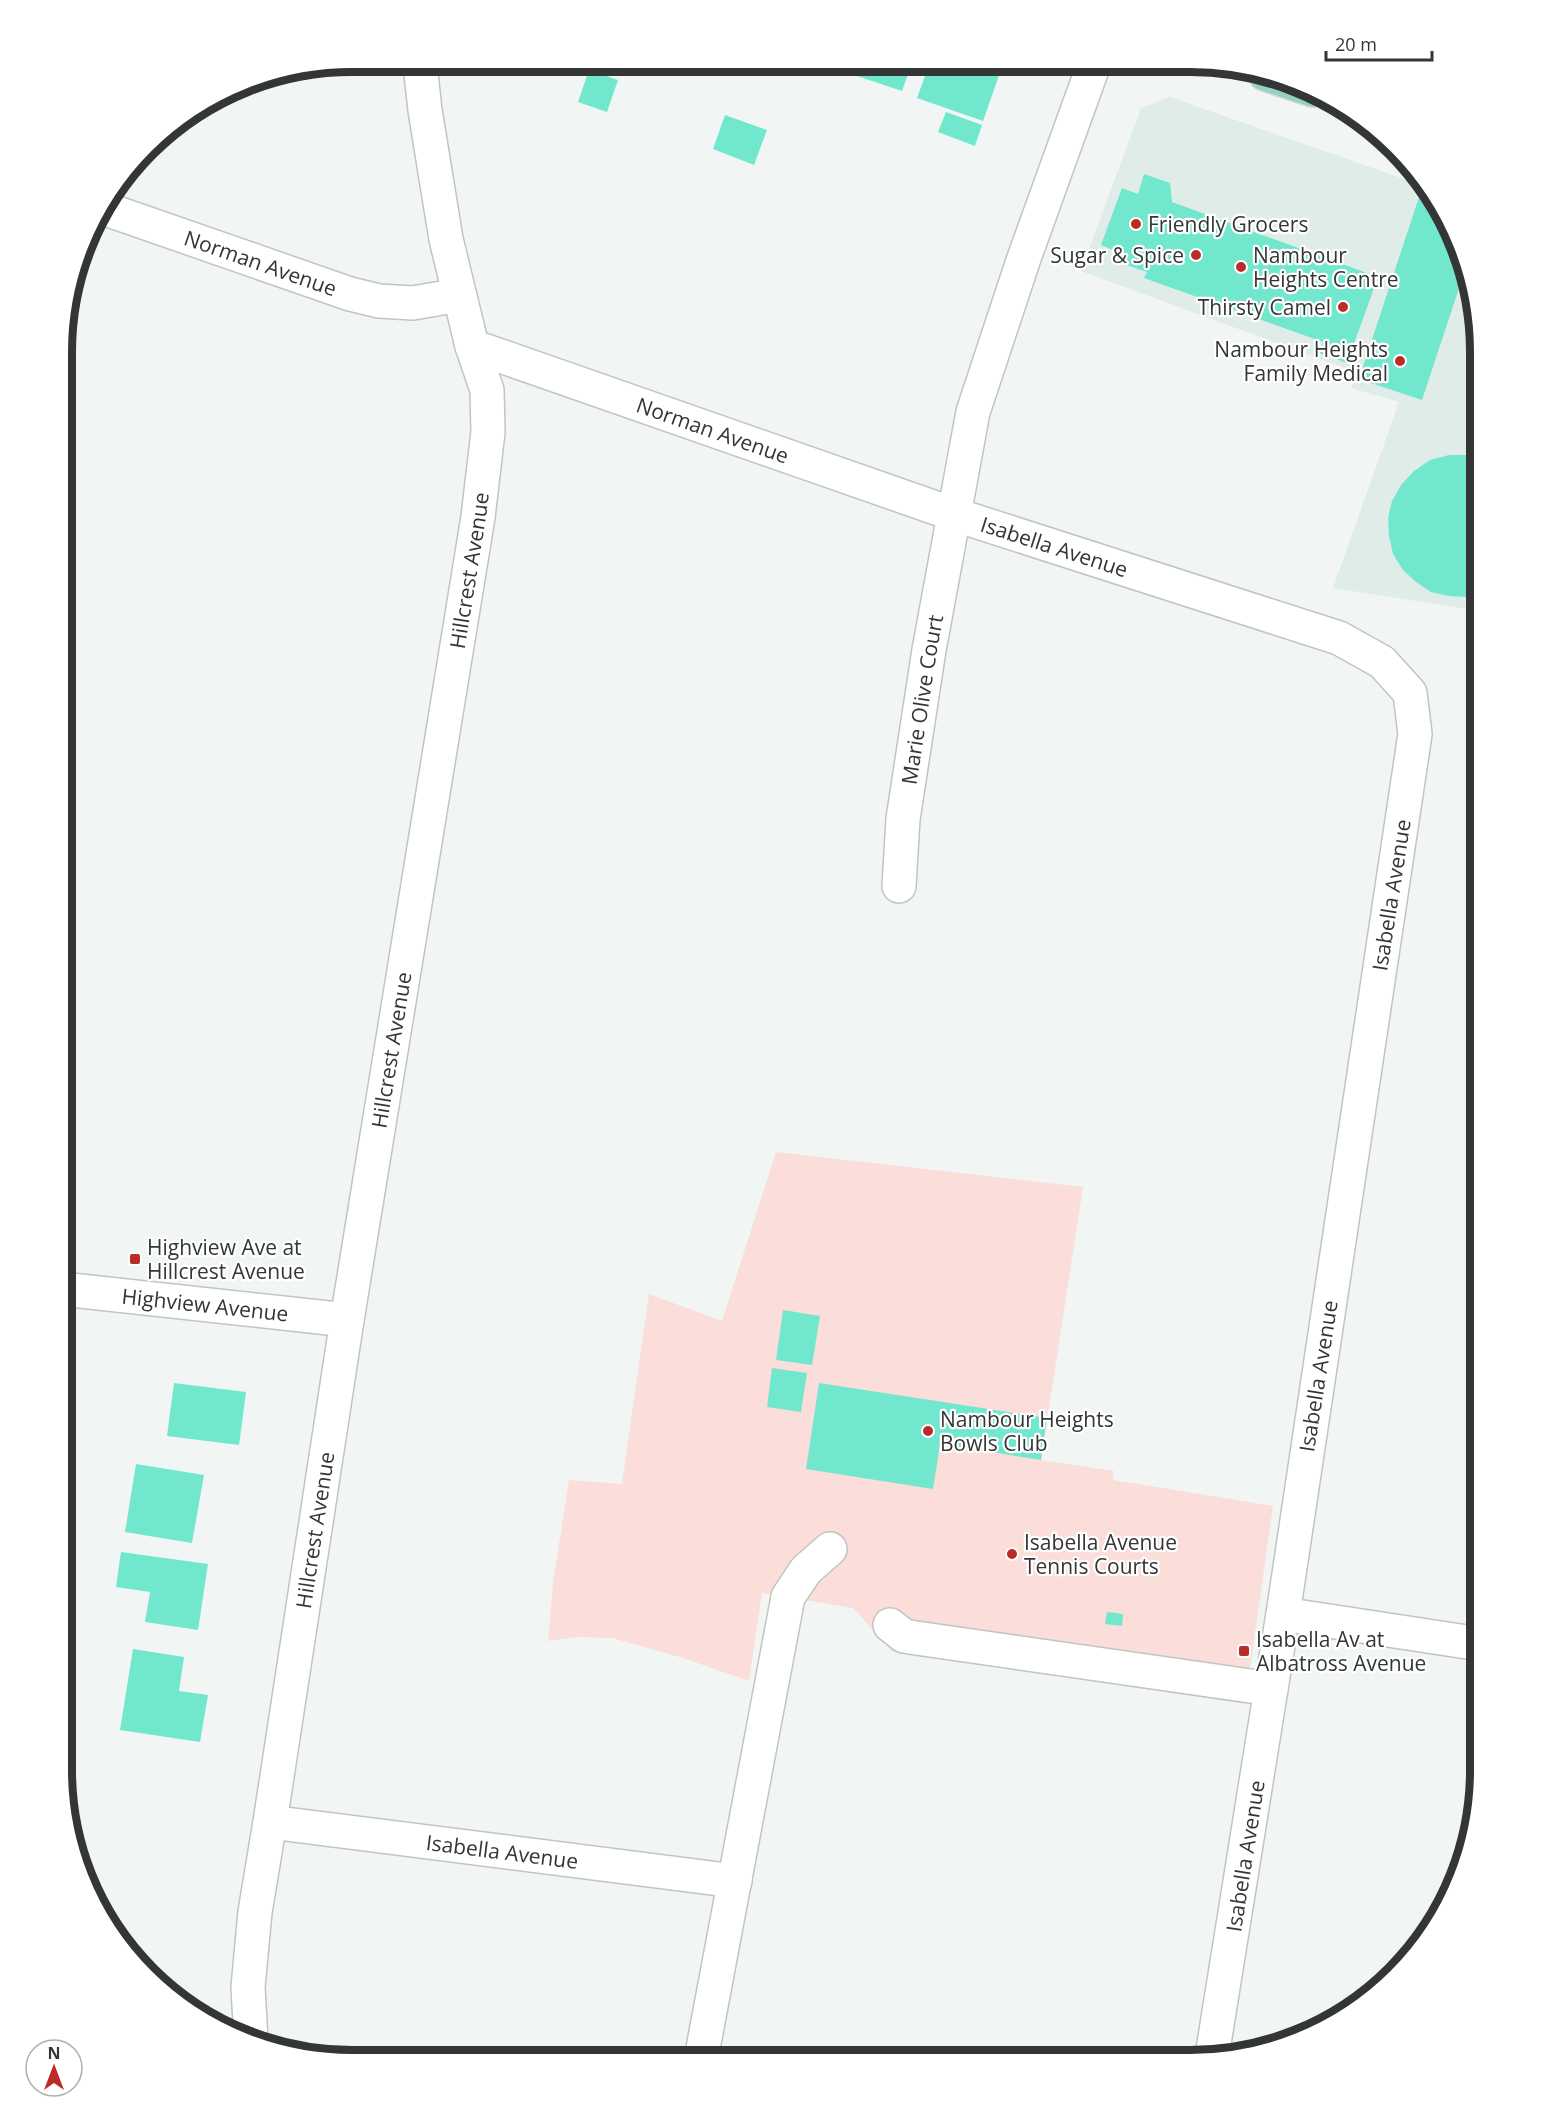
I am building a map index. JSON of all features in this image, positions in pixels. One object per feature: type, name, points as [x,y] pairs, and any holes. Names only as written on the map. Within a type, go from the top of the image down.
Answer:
[{"type":"street","name":"Hillcrest Avenue","points":[[250,2031],[248,1987],[255,1912],[347,1320],[478,517],[488,432],[487,390],[472,346],[446,239],[421,72]]},
{"type":"street","name":"Isabella Avenue","points":[[1091,72],[1023,261],[973,412],[953,514],[1339,638],[1382,662],[1410,693],[1415,734],[1271,1689],[1213,2049]]},
{"type":"street","name":"Norman Avenue","points":[[110,210],[350,294],[379,301],[412,303],[459,295]]},
{"type":"street","name":"Norman Avenue","points":[[472,346],[953,514]]},
{"type":"street","name":"Marie Olive Court","points":[[899,886],[903,819],[953,514]]},
{"type":"street","name":"Highview Avenue","points":[[72,1290],[347,1320]]},
{"type":"street","points":[[703,2050],[788,1597],[806,1570],[831,1549]]},
{"type":"street","points":[[1282,1614],[1470,1642]]},
{"type":"street","points":[[890,1625],[904,1636],[1271,1689]]},
{"type":"street","name":"Isabella Avenue","points":[[270,1822],[735,1881]]},
{"type":"shaded area","points":[[1170,97],[1413,182],[1423,196],[1449,245],[1465,297],[1468,315],[1470,609],[1333,588],[1399,402],[1351,388],[1356,372],[1081,271],[1141,108]]},
{"type":"shaded area","name":"Isabella Avenue Tennis Courts","points":[[776,1152],[1083,1187],[1041,1460],[1114,1471],[1113,1480],[1273,1506],[1245,1704],[892,1651],[853,1608],[762,1593],[749,1681],[683,1658],[612,1638],[577,1637],[548,1641],[553,1583],[569,1480],[622,1484],[649,1294],[722,1321]]},
{"type":"building","points":[[588,72],[618,80],[607,112],[578,102]]},
{"type":"building","points":[[845,72],[909,72],[902,91]]},
{"type":"building","points":[[926,72],[1000,72],[983,121],[917,98]]},
{"type":"building","points":[[946,112],[982,125],[975,146],[938,132]]},
{"type":"building","points":[[725,115],[767,130],[754,165],[713,149]]},
{"type":"building","name":"Nambour Heights Centre","points":[[1144,174],[1170,183],[1172,202],[1378,277],[1347,363],[1319,353],[1323,342],[1144,278],[1147,272],[1115,261],[1118,252],[1101,245],[1122,188],[1138,194]]},
{"type":"building","points":[[1420,193],[1449,245],[1452,252],[1450,257],[1454,258],[1461,282],[1422,400],[1359,379]]},
{"type":"building","points":[[1449,455],[1470,456],[1470,596],[1449,596],[1431,592],[1403,570],[1393,554],[1388,518],[1392,501],[1401,485],[1414,471],[1430,460]]},
{"type":"building","points":[[783,1310],[820,1316],[812,1365],[776,1360]]},
{"type":"building","points":[[772,1368],[807,1373],[801,1412],[767,1407]]},
{"type":"building","points":[[174,1383],[246,1392],[239,1445],[167,1436]]},
{"type":"building","name":"Nambour Heights Bowls Club","points":[[819,1383],[1047,1418],[1041,1460],[940,1444],[933,1489],[806,1469]]},
{"type":"building","points":[[136,1464],[204,1475],[192,1543],[125,1532]]},
{"type":"building","points":[[121,1552],[208,1564],[198,1630],[145,1622],[150,1592],[116,1587]]},
{"type":"building","points":[[1107,1612],[1123,1614],[1122,1626],[1105,1624]]},
{"type":"building","points":[[133,1649],[184,1657],[179,1691],[208,1695],[200,1742],[120,1730]]},
{"type":"place","name":"Friendly Grocers","points":[[1136,224]]},
{"type":"place","name":"Sugar & Spice","points":[[1196,255]]},
{"type":"place","name":"Nambour Heights Centre","points":[[1241,267]]},
{"type":"place","name":"Thirsty Camel","points":[[1343,307]]},
{"type":"place","name":"Nambour Heights Family Medical","points":[[1400,361]]},
{"type":"place","name":"Highview Ave at Hillcrest Avenue","points":[[135,1259]]},
{"type":"place","name":"Nambour Heights Bowls Club","points":[[928,1431]]},
{"type":"place","name":"Isabella Avenue Tennis Courts","points":[[1012,1554]]},
{"type":"place","name":"Isabella Av at Albatross Avenue","points":[[1244,1651]]}]
